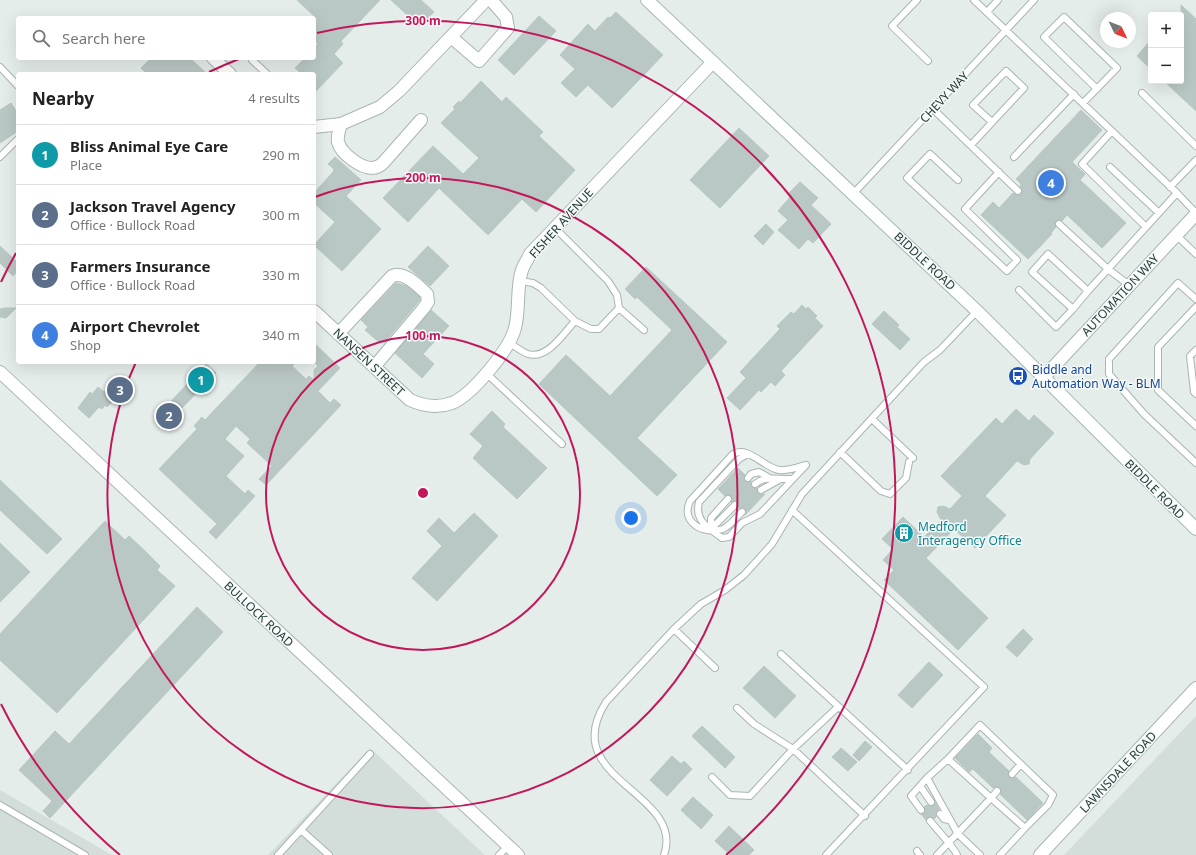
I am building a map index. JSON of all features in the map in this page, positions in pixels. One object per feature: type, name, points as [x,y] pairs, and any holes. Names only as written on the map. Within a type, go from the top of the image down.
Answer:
[{"type":"street","points":[[317,124],[341,124],[380,107],[399,91],[486,0]]},
{"type":"street","points":[[451,36],[479,61],[508,28],[506,17],[491,0]]},
{"type":"street","name":"BIDDLE ROAD","points":[[648,1],[977,311],[1196,529]]},
{"type":"street","points":[[214,60],[223,72]]},
{"type":"street","name":"FISHER AVENUE","points":[[451,403],[465,394],[502,357],[510,342],[516,323],[522,271],[530,254],[713,62]]},
{"type":"street","points":[[341,124],[338,144],[343,151],[360,165],[377,168],[421,120]]},
{"type":"street","name":"AUTOMATION WAY","points":[[1044,377],[1196,214]]},
{"type":"street","points":[[338,334],[392,276],[397,274],[404,276],[427,294],[428,302],[423,309],[374,367]]},
{"type":"street","name":"NANSEN STREET","points":[[316,313],[410,400],[431,406],[451,403]]},
{"type":"street","name":"BULLOCK ROAD","points":[[0,372],[518,855]]},
{"type":"street","name":"LAWNSDALE ROAD","points":[[1040,855],[1196,688]]},
{"type":"lane","points":[[917,0],[892,26],[928,61]]},
{"type":"lane","points":[[974,0],[1177,193],[1196,214]]},
{"type":"lane","points":[[987,12],[998,0]]},
{"type":"lane","name":"CHEVY WAY","points":[[853,194],[1034,0]]},
{"type":"lane","points":[[1083,103],[1097,89],[1117,68],[1064,17],[1044,37],[1097,89]]},
{"type":"lane","points":[[252,60],[264,72]]},
{"type":"lane","points":[[0,67],[16,84]]},
{"type":"lane","points":[[970,145],[992,122],[1024,88],[1006,71],[973,104],[992,122]]},
{"type":"lane","points":[[1142,93],[1196,146]]},
{"type":"lane","points":[[1014,157],[1074,94]]},
{"type":"lane","points":[[933,109],[1018,191]]},
{"type":"lane","points":[[1112,131],[1082,164],[1146,226]]},
{"type":"lane","points":[[0,157],[16,141]]},
{"type":"lane","points":[[958,180],[930,154],[907,178],[1007,271],[1017,260],[965,209],[999,172]]},
{"type":"lane","points":[[1170,187],[1196,160]]},
{"type":"lane","points":[[1110,167],[1158,212]]},
{"type":"lane","points":[[1018,290],[1056,327],[1158,212],[1177,193]]},
{"type":"lane","points":[[1059,224],[1108,269],[1129,285]]},
{"type":"lane","points":[[555,228],[608,281],[618,296],[619,308],[644,330]]},
{"type":"lane","points":[[1176,235],[1195,250]]},
{"type":"lane","points":[[1073,309],[1032,272],[1048,254],[1088,290]]},
{"type":"lane","points":[[520,281],[533,283],[541,288],[575,321],[591,329],[599,329],[619,308]]},
{"type":"lane","points":[[1196,299],[1178,283],[1109,359],[1109,374],[1144,414],[1196,463]]},
{"type":"lane","points":[[1196,307],[1158,348],[1158,390],[1196,426]]},
{"type":"lane","points":[[664,855],[666,837],[661,822],[654,811],[609,769],[600,758],[594,745],[594,728],[598,714],[606,702],[674,629],[701,604],[725,590],[744,574],[772,544],[802,494],[924,362],[940,350],[977,311]]},
{"type":"lane","points":[[510,342],[529,354],[538,354],[548,350],[575,321]]},
{"type":"lane","points":[[1196,350],[1190,356],[1194,392],[1196,394]]},
{"type":"lane","points":[[486,373],[562,444]]},
{"type":"lane","points":[[840,452],[882,491],[890,494],[906,478],[911,460],[872,419]]},
{"type":"lane","points":[[742,512],[730,524],[722,529],[711,529],[700,528],[692,523],[687,517],[686,509],[690,501],[733,454],[738,451],[748,454],[770,468],[780,470],[792,469],[806,465],[760,514],[742,523],[729,536],[722,538],[711,529],[701,520],[696,511],[699,502],[739,459],[748,454]]},
{"type":"lane","points":[[748,478],[751,474],[759,472],[768,478],[780,480],[792,479]]},
{"type":"lane","points":[[755,484],[768,478]]},
{"type":"lane","points":[[762,490],[780,480]]},
{"type":"lane","points":[[711,529],[711,518],[728,499]]},
{"type":"lane","points":[[711,529],[735,505]]},
{"type":"lane","points":[[792,510],[984,687],[865,816],[826,855]]},
{"type":"lane","points":[[674,629],[715,668]]},
{"type":"lane","points":[[781,654],[908,770]]},
{"type":"lane","points":[[712,777],[730,795],[750,796],[793,749],[838,706]]},
{"type":"lane","points":[[737,708],[754,724],[793,749],[865,816]]},
{"type":"lane","points":[[921,810],[911,796],[980,725],[1053,795],[1048,805],[1000,855]]},
{"type":"lane","points":[[278,855],[370,754]]},
{"type":"lane","points":[[948,759],[1025,828]]},
{"type":"lane","points":[[1012,774],[1021,764]]},
{"type":"lane","points":[[927,778],[958,834],[980,855]]},
{"type":"lane","points":[[920,786],[931,802]]},
{"type":"lane","points":[[937,855],[997,791]]},
{"type":"lane","points":[[0,805],[85,855]]},
{"type":"lane","points":[[940,814],[944,819],[949,820]]},
{"type":"lane","points":[[930,821],[948,844],[956,851],[957,855]]},
{"type":"lane","points":[[301,830],[329,855]]},
{"type":"lane","points":[[499,855],[508,846]]},
{"type":"shaded area","points":[[1196,716],[1196,855],[1064,855]]},
{"type":"shaded area","points":[[370,748],[485,855],[268,855]]},
{"type":"shaded area","points":[[0,790],[48,818],[112,855],[0,855]]},
{"type":"building","points":[[297,0],[380,0],[341,41],[343,44],[334,54],[343,63],[316,91],[316,72],[300,72],[295,68],[303,60],[316,60],[316,46],[318,44],[316,42],[316,16],[314,16]]},
{"type":"building","points":[[391,0],[421,0],[434,12],[419,26]]},
{"type":"building","points":[[1181,5],[1196,19],[1196,111],[1167,84],[1184,84],[1184,12],[1181,12]]},
{"type":"building","points":[[616,12],[663,55],[612,108],[588,85],[576,97],[561,83],[575,69],[560,55],[588,24],[595,31],[608,17],[610,18]]},
{"type":"building","points":[[539,16],[556,31],[514,75],[498,60]]},
{"type":"building","points":[[1148,43],[1148,66],[1137,56]]},
{"type":"building","points":[[149,60],[192,60],[205,72],[145,72],[141,68]]},
{"type":"building","points":[[481,81],[502,102],[506,97],[543,132],[539,136],[575,170],[536,212],[522,199],[488,235],[439,188],[408,222],[383,198],[433,146],[463,174],[479,158],[441,123],[455,109],[453,107],[459,101],[460,103]]},
{"type":"building","points":[[11,103],[16,111],[16,132],[0,143],[0,110]]},
{"type":"building","points":[[1081,110],[1102,130],[1072,162],[1085,174],[1080,180],[1126,223],[1102,248],[1067,215],[1062,221],[1055,221],[1056,227],[1051,233],[1052,234],[1028,259],[981,215],[993,202],[999,208],[1013,193],[1017,195],[1021,194],[1021,184],[1016,179]]},
{"type":"building","points":[[739,128],[769,156],[720,208],[690,180]]},
{"type":"building","points":[[335,157],[361,180],[346,196],[381,229],[342,271],[316,247],[316,243],[335,222],[316,205],[316,191],[334,169],[328,164]]},
{"type":"building","points":[[800,182],[818,198],[811,205],[831,224],[813,243],[808,239],[799,249],[778,230],[788,220],[778,211],[791,196],[788,194]]},
{"type":"building","points":[[766,224],[774,232],[763,245],[754,236]]},
{"type":"building","points":[[0,246],[16,261],[16,272],[13,276],[0,263]]},
{"type":"building","points":[[428,246],[449,266],[430,286],[408,267]]},
{"type":"building","points":[[646,267],[727,342],[637,438],[677,475],[657,496],[539,384],[566,355],[610,396],[672,330],[637,297],[635,299],[625,289]]},
{"type":"building","points":[[396,283],[407,286],[420,297],[420,300],[384,343],[383,341],[380,343],[365,330],[368,327],[361,320]]},
{"type":"building","points":[[802,305],[806,309],[808,307],[817,316],[815,318],[823,326],[781,371],[785,375],[775,386],[771,382],[761,392],[759,390],[740,410],[727,398],[746,378],[740,372],[780,329],[777,326],[791,312],[794,314]]},
{"type":"building","points":[[16,308],[6,318],[0,317],[0,309]]},
{"type":"building","points":[[431,310],[449,326],[423,354],[434,364],[422,378],[395,353]]},
{"type":"building","points":[[884,311],[899,325],[897,327],[910,339],[900,350],[872,324]]},
{"type":"building","points":[[316,345],[340,368],[318,391],[330,403],[334,399],[341,405],[266,485],[259,479],[272,466],[247,443],[250,439],[236,426],[225,439],[244,456],[226,476],[245,494],[248,490],[255,496],[216,539],[209,532],[217,524],[159,469],[197,429],[194,426],[202,417],[205,420],[258,364],[294,364],[292,366],[306,379],[309,376],[314,380],[314,370],[318,366],[316,364]]},
{"type":"building","points":[[206,364],[216,373],[178,412],[179,414],[167,427],[158,419],[162,414],[161,412]]},
{"type":"building","points":[[121,376],[134,388],[120,403],[115,399],[107,407],[105,405],[102,409],[99,407],[89,418],[78,408],[90,392],[92,394],[98,387],[104,392],[116,379],[117,380]]},
{"type":"building","name":"Medford Interagency Office","points":[[1016,409],[1029,421],[1034,415],[1054,433],[1030,459],[1029,464],[1024,465],[1017,461],[985,496],[1006,515],[975,548],[954,529],[926,558],[988,618],[958,650],[884,580],[894,570],[883,560],[893,549],[882,539],[903,517],[924,537],[941,520],[937,512],[938,507],[943,506],[950,509],[962,496],[941,476],[996,418],[1002,424]]},
{"type":"building","points":[[492,411],[505,424],[503,427],[547,468],[517,499],[473,458],[483,446],[470,434]]},
{"type":"building","points":[[738,468],[745,475],[745,481],[751,481],[751,486],[757,488],[758,494],[765,494],[745,515],[745,509],[738,508],[738,502],[731,502],[731,496],[725,496],[718,489]]},
{"type":"building","points":[[0,480],[62,539],[47,554],[0,510]]},
{"type":"building","points":[[474,513],[498,536],[437,601],[412,578],[442,546],[427,531],[439,518],[454,533]]},
{"type":"building","points":[[105,521],[125,540],[129,536],[160,566],[157,570],[175,586],[57,713],[0,660],[0,634]]},
{"type":"building","points":[[0,543],[30,572],[0,602]]},
{"type":"building","points":[[197,607],[223,632],[50,818],[43,811],[52,801],[19,770],[55,731],[69,744]]},
{"type":"building","points":[[1023,629],[1033,639],[1017,657],[1006,647]]},
{"type":"building","points":[[929,662],[943,675],[912,708],[898,695]]},
{"type":"building","points":[[764,666],[796,696],[775,718],[743,688]]},
{"type":"building","points":[[702,726],[735,757],[725,768],[692,736]]},
{"type":"building","points":[[978,734],[992,748],[989,752],[1009,771],[1009,777],[1016,777],[1043,803],[1027,820],[1000,794],[1000,787],[993,788],[973,769],[969,772],[955,758]]},
{"type":"building","points":[[865,741],[872,747],[859,761],[853,755]]},
{"type":"building","points":[[841,748],[857,762],[848,771],[832,757]]},
{"type":"building","points":[[672,756],[681,764],[684,761],[692,769],[667,796],[650,780]]},
{"type":"building","points":[[693,797],[713,815],[701,829],[681,810]]},
{"type":"building","points":[[935,802],[939,810],[936,812],[936,817],[934,819],[929,817],[926,820],[921,814],[925,811],[924,807],[927,805],[933,806]]},
{"type":"building","points":[[729,826],[754,850],[749,855],[730,855],[715,841]]},
{"type":"place","name":"Airport Chevrolet","points":[[1051,183]]},
{"type":"place","name":"Biddle and Automation Way - BLM","points":[[1018,376]]},
{"type":"place","name":"Bliss Animal Eye Care","points":[[201,380]]},
{"type":"place","name":"Farmers Insurance","points":[[120,390]]},
{"type":"place","name":"Jackson Travel Agency","points":[[169,416]]},
{"type":"place","name":"Medford Interagency Office","points":[[904,533]]}]
